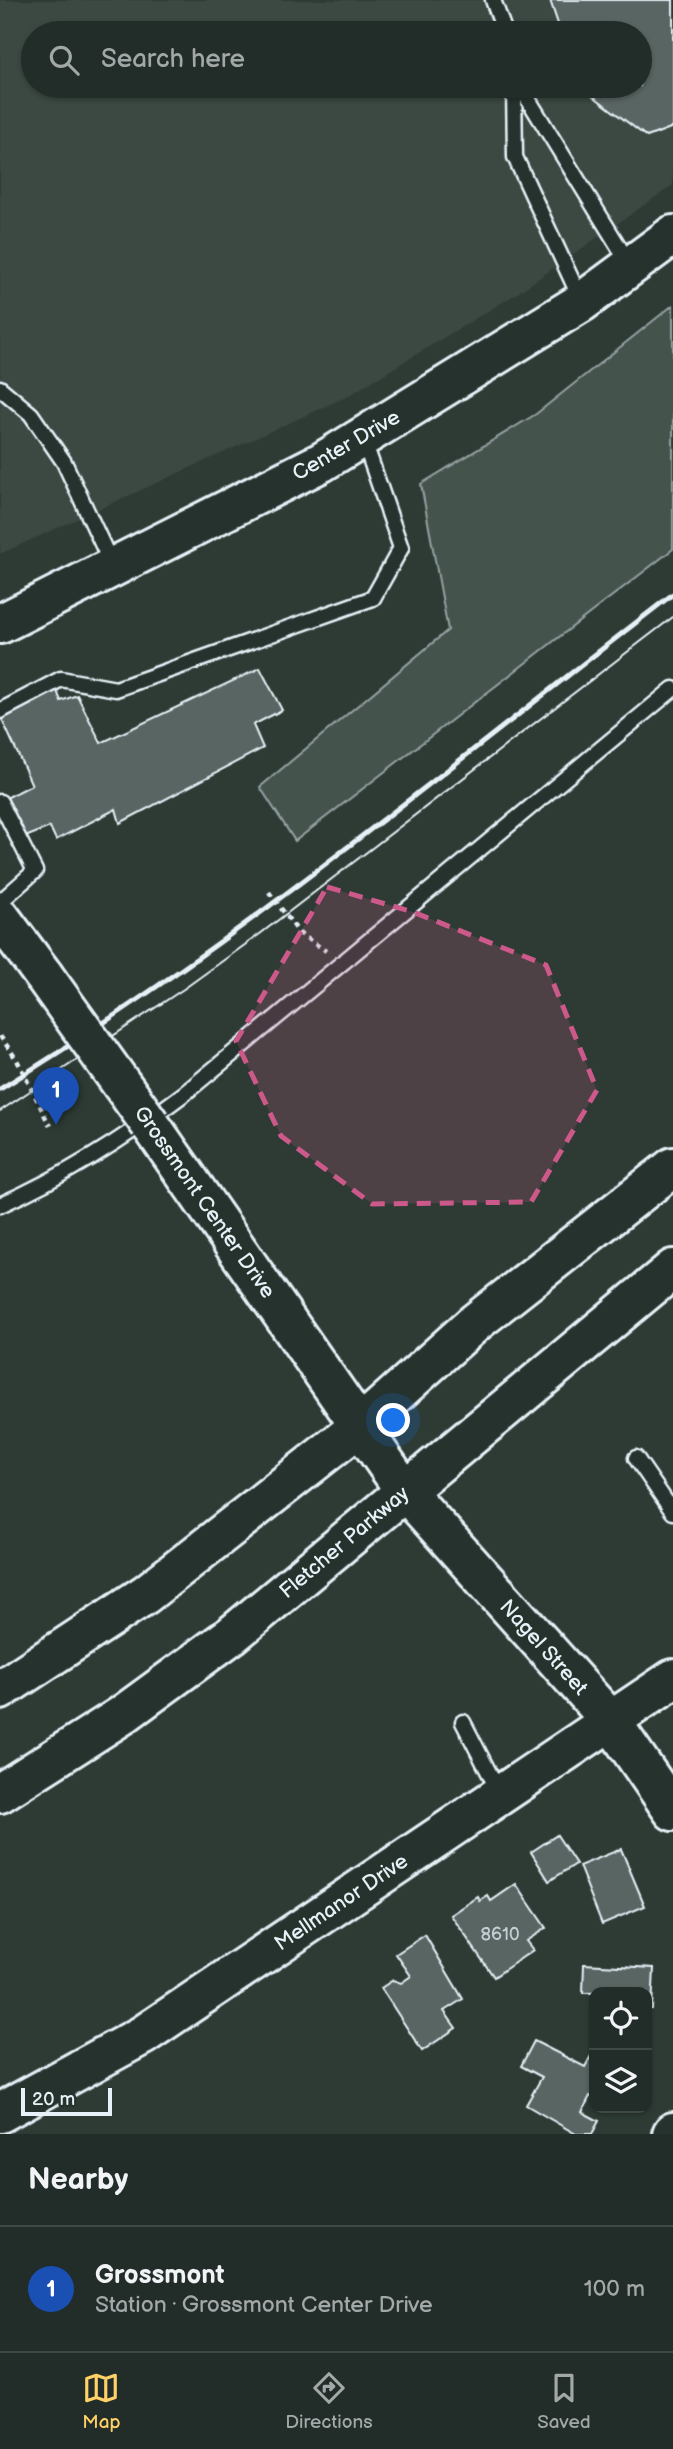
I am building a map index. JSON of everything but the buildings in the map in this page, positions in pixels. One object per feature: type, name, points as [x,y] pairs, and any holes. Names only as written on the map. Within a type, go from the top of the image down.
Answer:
[{"type":"main road","name":"Center Drive","points":[[0,624],[322,462],[582,302],[673,235]]},
{"type":"main road","name":"Grossmont Center Drive","points":[[0,914],[405,1491]]},
{"type":"main road","points":[[0,1690],[146,1594],[360,1426],[476,1322],[673,1167]]},
{"type":"main road","name":"Fletcher Parkway","points":[[0,1793],[121,1716],[232,1635],[673,1269]]},
{"type":"main road","name":"Nagel Street","points":[[405,1491],[611,1721],[673,1811]]},
{"type":"main road","name":"Mellmanor Drive","points":[[0,2113],[144,2035],[673,1679]]},
{"type":"lane","points":[[493,0],[501,21]]},
{"type":"lane","points":[[516,98],[514,157],[582,302]]},
{"type":"lane","points":[[525,98],[630,266]]},
{"type":"lane","points":[[0,388],[31,414],[64,462],[113,567]]},
{"type":"lane","points":[[0,711],[61,679],[116,689],[373,598],[401,548],[363,436]]},
{"type":"lane","points":[[0,1205],[50,1183],[135,1131],[673,689]]},
{"type":"lane","points":[[0,802],[35,871],[0,914]]},
{"type":"lane","points":[[636,1458],[673,1511]]},
{"type":"lane","points":[[463,1722],[500,1795]]},
{"type":"path","points":[[269,892],[299,933],[343,962]]},
{"type":"path","points":[[0,1036],[17,1060],[50,1126]]},
{"type":"highlighted area","points":[[327,887],[413,912],[546,965],[597,1090],[531,1202],[372,1204],[281,1136],[236,1041]]},
{"type":"shaded area","points":[[0,0],[673,0],[673,185],[516,294],[346,397],[0,554]]},
{"type":"shaded area","points":[[673,305],[673,549],[295,841],[260,787],[448,630],[421,484],[536,414]]},
{"type":"tram line","points":[[0,1111],[185,988],[260,934],[673,617]]},
{"type":"railway","points":[[0,1089],[88,1033],[260,913],[673,594]]},
{"type":"place","name":"Grossmont","points":[[56,1125]]}]
